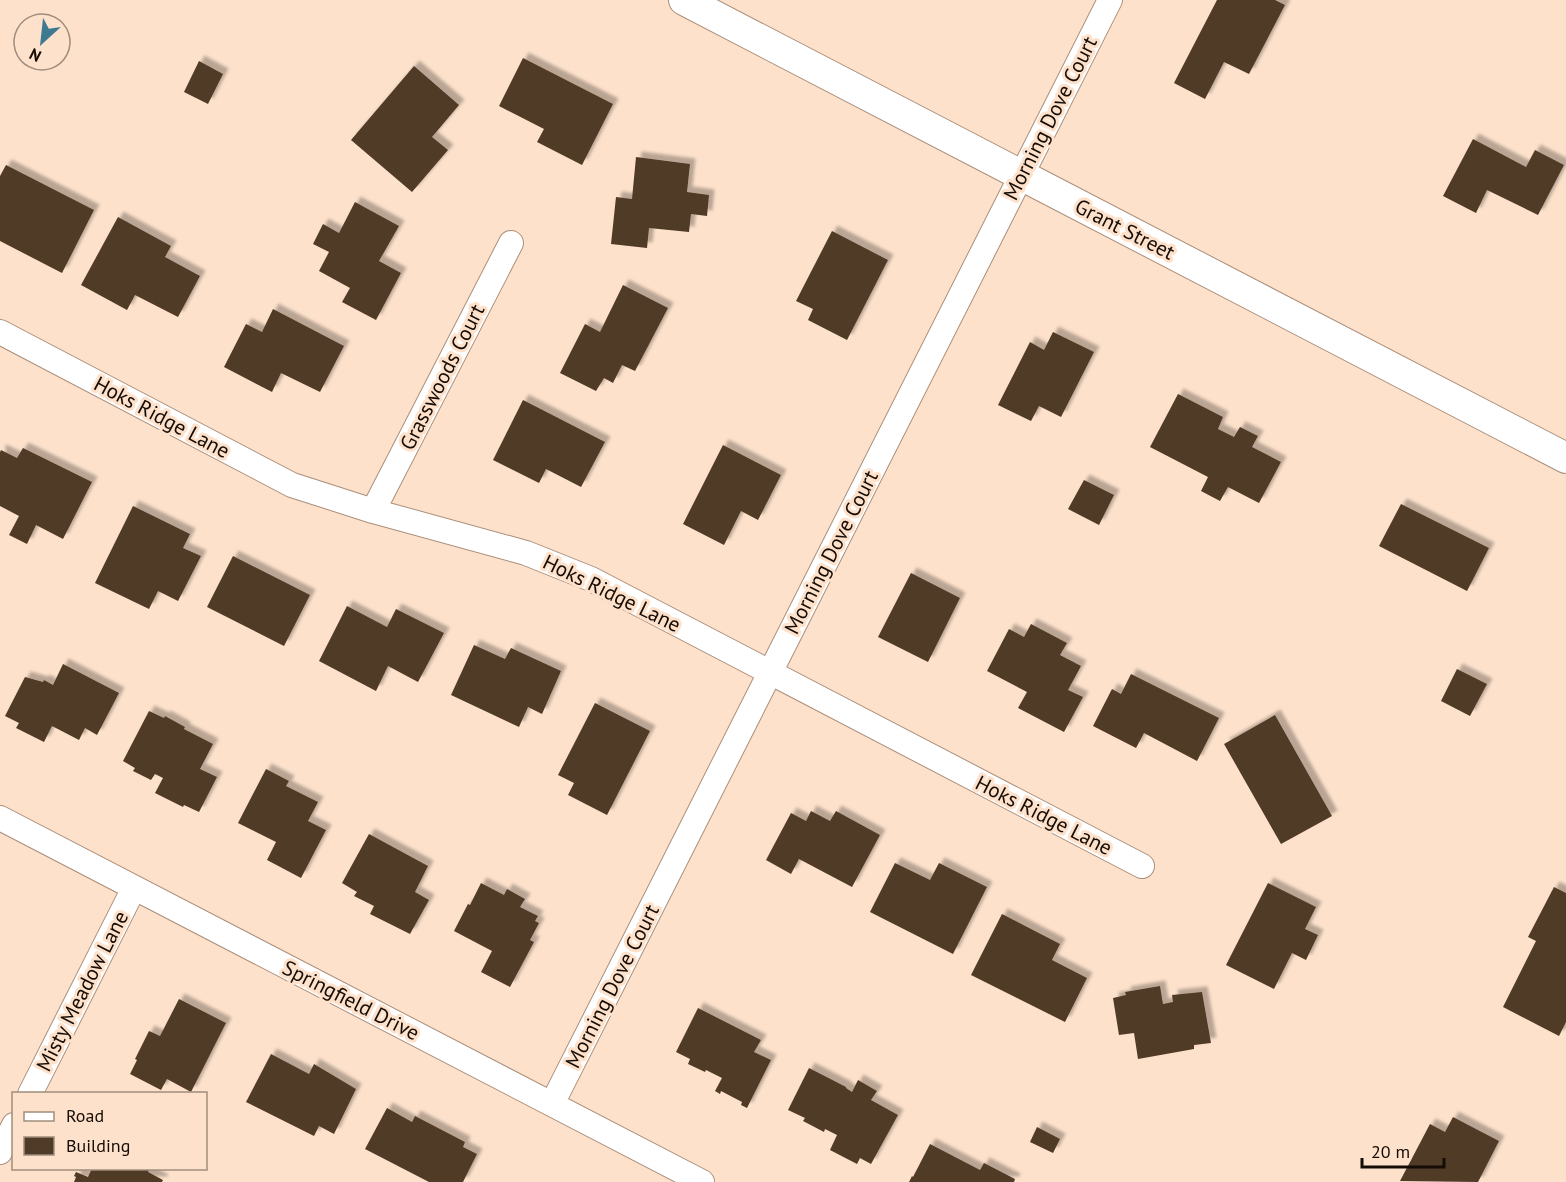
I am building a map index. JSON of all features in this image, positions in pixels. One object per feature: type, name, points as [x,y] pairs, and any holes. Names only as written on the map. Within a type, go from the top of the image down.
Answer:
[{"type":"street","name":"Grant Street","points":[[684,0],[1566,458]]},
{"type":"street","name":"Morning Dove Court","points":[[552,1104],[1110,0]]},
{"type":"street","name":"Grasswoods Court","points":[[373,511],[511,243]]},
{"type":"street","name":"Hoks Ridge Lane","points":[[0,332],[292,485],[373,511],[526,553],[591,579],[1142,866]]},
{"type":"street","name":"Springfield Drive","points":[[0,818],[702,1182]]},
{"type":"street","name":"Misty Meadow Lane","points":[[31,1092],[134,888]]},
{"type":"street","points":[[0,1152],[12,1129]]},
{"type":"building","points":[[1217,0],[1275,0],[1285,5],[1249,74],[1224,62],[1205,99],[1174,83]]},
{"type":"building","points":[[523,58],[613,104],[582,165],[537,142],[544,129],[499,106]]},
{"type":"building","points":[[199,61],[223,74],[208,104],[184,92]]},
{"type":"building","points":[[414,66],[459,105],[432,137],[448,150],[412,192],[351,140]]},
{"type":"building","points":[[1473,139],[1526,167],[1535,150],[1564,165],[1538,215],[1487,190],[1476,213],[1443,196]]},
{"type":"building","points":[[636,157],[690,164],[687,192],[709,195],[707,216],[691,214],[689,232],[649,228],[647,248],[611,244],[616,197],[632,199]]},
{"type":"building","points":[[6,165],[94,210],[62,273],[0,241],[0,176]]},
{"type":"building","points":[[355,202],[399,226],[379,261],[401,273],[376,320],[342,302],[350,288],[319,271],[329,252],[313,244],[323,224],[339,233]]},
{"type":"building","points":[[118,217],[171,246],[165,257],[200,276],[178,317],[135,295],[127,310],[81,285]]},
{"type":"building","points":[[832,231],[888,260],[847,340],[808,320],[813,309],[796,301]]},
{"type":"building","points":[[623,285],[668,308],[635,371],[622,365],[613,383],[604,378],[596,391],[560,373],[585,324],[600,332]]},
{"type":"building","points":[[273,309],[344,346],[320,392],[281,373],[272,392],[224,367],[246,324],[262,332]]},
{"type":"building","points":[[1053,332],[1094,352],[1061,417],[1039,406],[1031,421],[998,405],[1030,342],[1044,350]]},
{"type":"building","points":[[1178,394],[1223,417],[1218,429],[1234,437],[1240,427],[1258,436],[1252,447],[1281,462],[1259,503],[1228,487],[1220,501],[1201,491],[1208,477],[1150,447]]},
{"type":"building","points":[[523,400],[605,442],[581,487],[546,469],[539,483],[493,460]]},
{"type":"building","points":[[723,445],[781,475],[758,520],[741,511],[724,545],[683,524]]},
{"type":"building","points":[[23,448],[92,482],[63,539],[36,525],[27,544],[9,535],[19,516],[0,506],[0,452],[1,450],[17,458]]},
{"type":"building","points":[[1084,480],[1114,495],[1099,525],[1068,509]]},
{"type":"building","points":[[1401,504],[1489,548],[1467,591],[1379,546]]},
{"type":"building","points":[[133,506],[190,534],[183,548],[201,556],[178,601],[158,591],[149,609],[95,583]]},
{"type":"building","points":[[233,556],[310,595],[284,646],[207,607]]},
{"type":"building","points":[[911,573],[960,598],[928,662],[878,637]]},
{"type":"building","points":[[347,606],[387,627],[396,609],[444,633],[418,682],[388,666],[376,691],[319,661]]},
{"type":"building","points":[[1031,624],[1067,643],[1060,655],[1081,666],[1068,690],[1083,697],[1064,732],[1018,708],[1027,692],[987,671],[1009,629],[1024,637]]},
{"type":"building","points":[[474,645],[505,659],[511,648],[561,671],[542,714],[528,707],[519,727],[451,695]]},
{"type":"building","points":[[63,664],[119,693],[97,735],[85,728],[79,740],[52,726],[44,742],[16,728],[19,723],[5,716],[25,677],[43,682],[44,680],[53,685]]},
{"type":"building","points":[[1457,669],[1487,684],[1470,716],[1441,701]]},
{"type":"building","points":[[1131,674],[1219,718],[1197,761],[1144,733],[1136,748],[1093,726],[1112,689],[1121,694]]},
{"type":"building","points":[[595,703],[650,731],[607,815],[568,795],[574,783],[558,775]]},
{"type":"building","points":[[149,711],[164,718],[165,716],[213,744],[200,769],[217,777],[199,812],[155,793],[163,778],[155,774],[151,780],[133,771],[135,768],[123,761]]},
{"type":"building","points":[[1275,715],[1332,816],[1281,844],[1224,744]]},
{"type":"building","points":[[266,769],[289,781],[286,786],[318,802],[308,821],[326,830],[301,878],[267,860],[276,842],[238,823]]},
{"type":"building","points":[[811,811],[830,821],[836,811],[880,835],[852,887],[799,859],[791,874],[766,860],[791,813],[806,821]]},
{"type":"building","points":[[369,834],[428,866],[415,892],[429,900],[410,934],[370,914],[374,906],[354,896],[357,892],[342,883]]},
{"type":"building","points":[[895,863],[930,880],[939,863],[987,887],[953,954],[870,912]]},
{"type":"building","points":[[481,883],[504,895],[507,889],[525,899],[520,907],[538,916],[535,921],[539,923],[530,940],[534,942],[510,987],[481,972],[492,951],[454,931]]},
{"type":"building","points":[[1268,883],[1316,907],[1305,929],[1318,935],[1306,960],[1292,953],[1274,989],[1226,965]]},
{"type":"building","points":[[1554,887],[1566,893],[1566,1022],[1559,1036],[1503,1007],[1536,941],[1528,937]]},
{"type":"building","points":[[1002,914],[1060,944],[1052,960],[1087,978],[1065,1022],[971,975]]},
{"type":"building","points":[[1160,986],[1163,1004],[1173,1002],[1172,995],[1202,992],[1211,1043],[1194,1045],[1194,1049],[1138,1059],[1134,1033],[1119,1035],[1113,998],[1126,995],[1125,992]]},
{"type":"building","points":[[179,999],[226,1023],[191,1092],[167,1079],[161,1090],[130,1074],[149,1031],[160,1036]]},
{"type":"building","points":[[698,1008],[761,1040],[754,1052],[771,1060],[747,1108],[741,1105],[742,1102],[721,1091],[720,1094],[715,1091],[722,1078],[688,1064],[690,1059],[676,1052]]},
{"type":"building","points":[[271,1054],[309,1074],[314,1064],[356,1089],[334,1134],[319,1126],[314,1136],[246,1102]]},
{"type":"building","points":[[809,1068],[852,1092],[858,1080],[877,1091],[871,1100],[898,1115],[871,1164],[860,1158],[857,1164],[830,1150],[837,1135],[825,1129],[824,1132],[803,1121],[805,1118],[788,1110]]},
{"type":"building","points":[[387,1108],[412,1122],[415,1116],[465,1142],[463,1147],[477,1154],[463,1182],[429,1182],[365,1149]]},
{"type":"building","points":[[1453,1117],[1499,1141],[1478,1182],[1400,1181],[1430,1124],[1445,1132]]},
{"type":"building","points":[[1037,1127],[1060,1139],[1053,1153],[1030,1142]]},
{"type":"building","points":[[930,1144],[980,1170],[984,1163],[1015,1179],[1014,1182],[909,1182]]},
{"type":"building","points":[[91,1170],[149,1170],[148,1172],[163,1180],[162,1182],[74,1182],[76,1172],[88,1177]]}]
